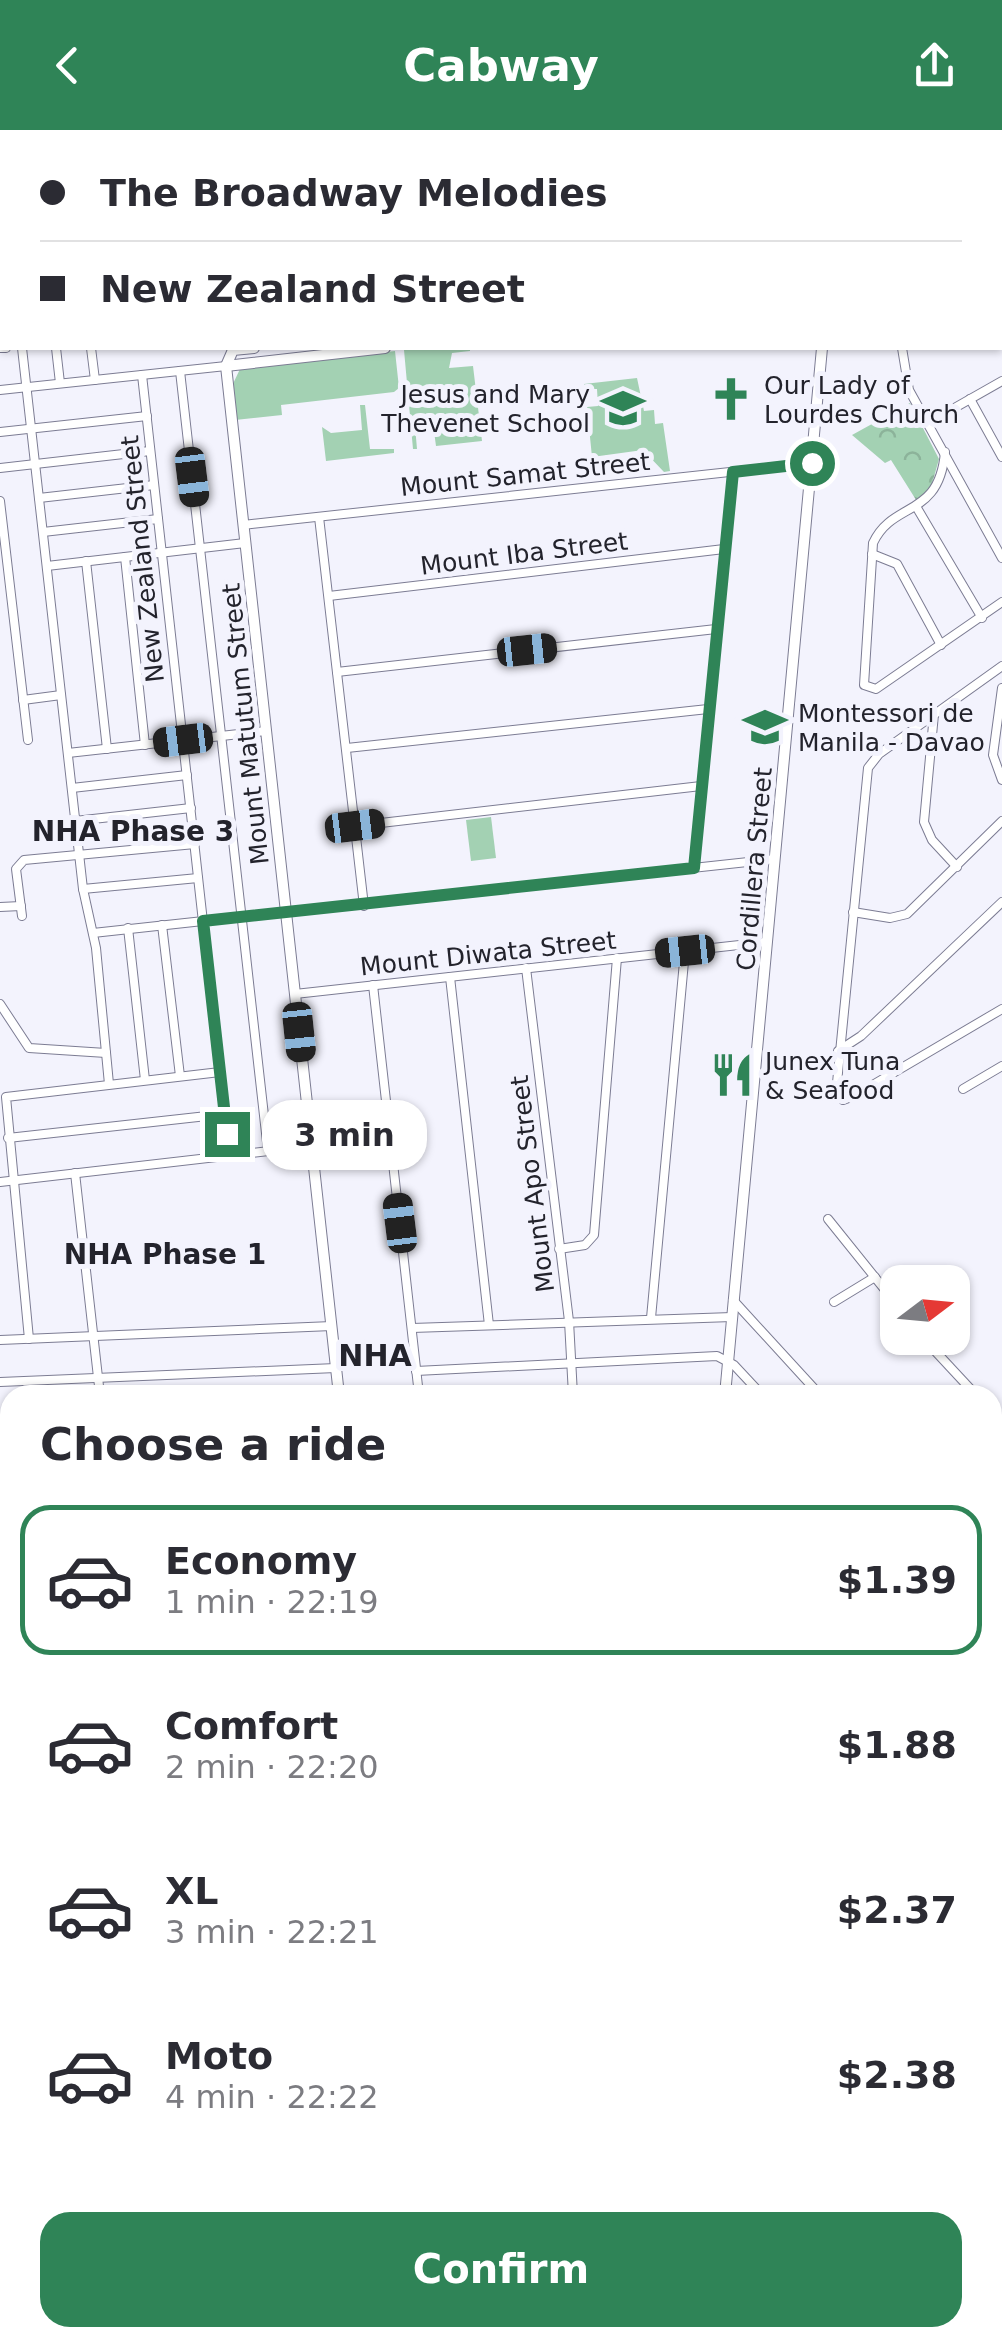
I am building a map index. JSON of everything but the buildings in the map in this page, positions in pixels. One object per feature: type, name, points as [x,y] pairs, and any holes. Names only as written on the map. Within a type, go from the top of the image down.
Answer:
[{"type":"street","points":[[22,350],[82,889],[93,933],[109,1084]]},
{"type":"street","points":[[56,350],[60,383]]},
{"type":"street","points":[[92,350],[95,380]]},
{"type":"street","points":[[226,366],[233,350]]},
{"type":"street","points":[[0,390],[367,350]]},
{"type":"street","name":"Cordillera Street","points":[[725,1385],[822,350]]},
{"type":"street","points":[[902,350],[909,390],[1002,558]]},
{"type":"street","name":"Mount Matutum Street","points":[[226,366],[338,1385]]},
{"type":"street","points":[[180,371],[268,1151]]},
{"type":"street","name":"New Zealand Street","points":[[142,375],[230,1155]]},
{"type":"street","points":[[928,423],[1002,381]]},
{"type":"street","points":[[970,400],[1002,457]]},
{"type":"street","points":[[0,432],[146,416]]},
{"type":"street","points":[[0,468],[150,451]]},
{"type":"street","points":[[944,452],[938,486],[917,508],[878,532],[872,554],[863,678],[866,688],[876,688],[1002,602]]},
{"type":"street","name":"Mount Samat Street","points":[[244,526],[812,463]]},
{"type":"street","points":[[694,868],[733,472]]},
{"type":"street","points":[[39,498],[154,485]]},
{"type":"street","points":[[0,502],[28,740]]},
{"type":"street","points":[[917,508],[982,618]]},
{"type":"street","points":[[320,517],[364,906]]},
{"type":"street","points":[[43,532],[158,519]]},
{"type":"street","points":[[47,566],[245,543]]},
{"type":"street","name":"Mount Iba Street","points":[[328,596],[724,549]]},
{"type":"street","points":[[872,554],[897,564],[941,645]]},
{"type":"street","points":[[124,557],[146,745]]},
{"type":"street","points":[[86,561],[107,749]]},
{"type":"street","points":[[337,672],[716,629]]},
{"type":"street","points":[[1002,666],[868,768],[838,1051],[839,1097],[854,1096],[1002,1009]]},
{"type":"street","points":[[1002,688],[994,755],[1002,780]]},
{"type":"street","points":[[23,700],[61,695]]},
{"type":"street","points":[[347,748],[708,709]]},
{"type":"street","points":[[934,714],[924,822],[932,840],[957,867]]},
{"type":"street","points":[[68,753],[266,731]]},
{"type":"street","points":[[72,788],[187,775]]},
{"type":"street","points":[[355,826],[700,786]]},
{"type":"street","points":[[75,821],[190,808]]},
{"type":"street","points":[[853,912],[901,917],[1002,820]]},
{"type":"street","points":[[0,907],[22,911],[16,870],[20,862],[194,844]]},
{"type":"street","points":[[93,933],[775,859]]},
{"type":"street","points":[[82,889],[198,878]]},
{"type":"street","points":[[838,1051],[861,1036],[1002,902]]},
{"type":"street","points":[[162,925],[180,1076]]},
{"type":"street","points":[[128,928],[145,1080]]},
{"type":"street","name":"Mount Diwata Street","points":[[295,994],[767,942]]},
{"type":"street","points":[[651,1318],[685,951]]},
{"type":"street","points":[[559,1249],[585,1245],[594,1235],[618,958]]},
{"type":"street","name":"Mount Apo Street","points":[[526,968],[569,1321],[573,1385]]},
{"type":"street","points":[[450,977],[489,1325]]},
{"type":"street","points":[[373,986],[418,1385]]},
{"type":"street","points":[[0,1004],[29,1048],[106,1053]]},
{"type":"street","points":[[963,1089],[1002,1066]]},
{"type":"street","points":[[29,1339],[6,1097],[220,1072]]},
{"type":"street","points":[[8,1138],[225,1114]]},
{"type":"street","points":[[0,1182],[312,1146]]},
{"type":"street","points":[[75,1173],[99,1385]]},
{"type":"street","points":[[828,1220],[880,1283]]},
{"type":"street","points":[[834,1302],[875,1277]]},
{"type":"street","points":[[733,1300],[811,1385]]},
{"type":"street","points":[[412,1328],[732,1316]]},
{"type":"street","points":[[0,1340],[332,1326]]},
{"type":"street","points":[[938,1355],[967,1385]]},
{"type":"street","points":[[416,1371],[711,1356],[727,1359],[752,1385]]},
{"type":"street","points":[[0,1382],[336,1368]]},
{"type":"green space","points":[[404,350],[470,350],[452,353],[449,368],[473,366],[482,441],[436,446],[433,424],[415,426],[417,449],[413,449]]},
{"type":"green space","points":[[395,351],[399,388],[394,392],[281,405],[282,415],[235,420],[231,388],[240,369]]},
{"type":"green space","points":[[637,378],[644,411],[654,410],[655,424],[663,423],[670,471],[664,472],[643,450],[592,457],[587,407],[598,406],[597,389],[585,389],[584,384]]},
{"type":"green space","points":[[910,403],[939,459],[930,491],[918,503],[891,460],[885,463],[852,435]]},
{"type":"green space","points":[[360,405],[365,405],[370,449],[394,449],[394,453],[326,461],[322,427],[331,433],[362,430]]},
{"type":"green space","points":[[491,817],[496,858],[471,861],[466,820]]},
{"type":"place","name":"Our Lady of Lourdes Church","points":[[731,399]]},
{"type":"place","name":"Jesus and Mary Thevenet School","points":[[623,408]]},
{"type":"place","name":"Montessori de Manila - Davao","points":[[765,727]]},
{"type":"place","name":"Junex Tuna & Seafood","points":[[732,1075]]},
{"type":"district","name":"NHA Phase 3","points":[[133,831]]},
{"type":"district","name":"NHA Phase 1","points":[[165,1254]]},
{"type":"district","name":"NHA","points":[[375,1356]]},
{"type":"route","points":[[227,1134],[203,921],[694,868],[733,472],[812,463]]}]
